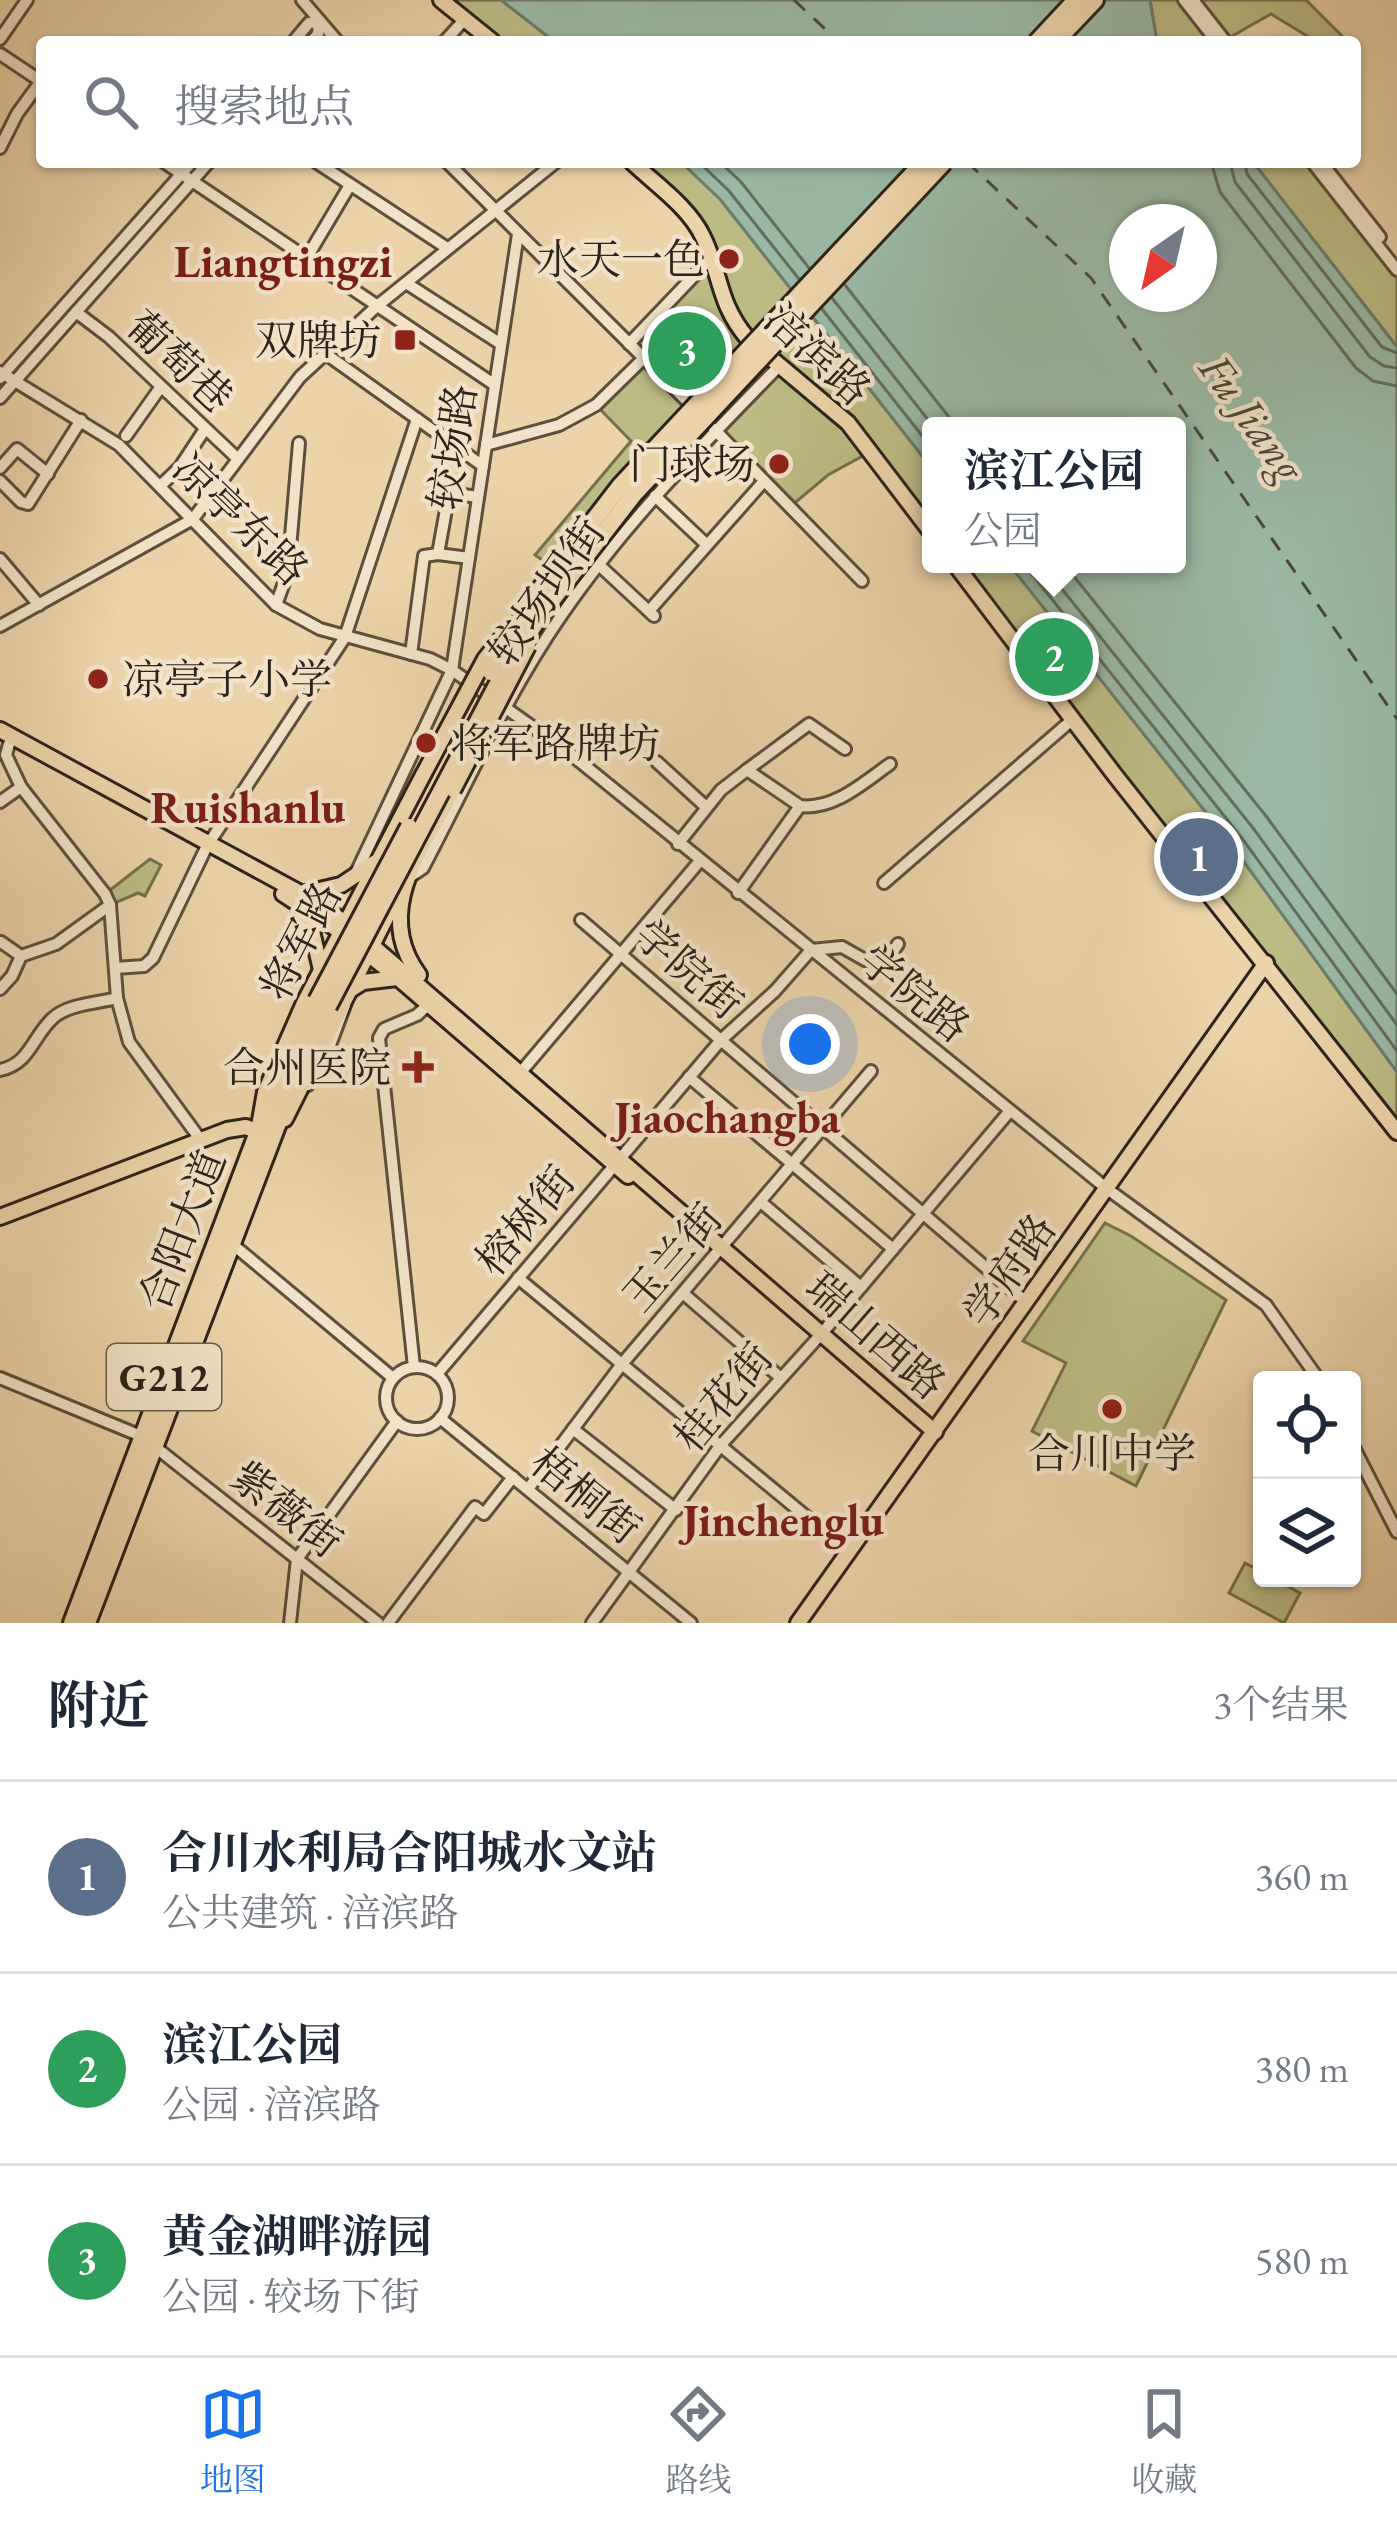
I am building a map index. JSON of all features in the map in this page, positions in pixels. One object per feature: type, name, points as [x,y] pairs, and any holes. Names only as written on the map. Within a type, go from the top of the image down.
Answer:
[{"type":"highway","points":[[1042,36],[1076,0]]},
{"type":"highway","points":[[1061,36],[1095,0]]},
{"type":"highway","name":"G212","points":[[265,1135],[322,1003],[538,605],[621,485],[918,168]]},
{"type":"highway","name":"G212","points":[[538,605],[634,494],[938,168]]},
{"type":"highway","name":"合阳大道","points":[[72,1623],[231,1243],[265,1135]]},
{"type":"highway","name":"合阳大道","points":[[87,1623],[148,1441],[265,1135]]},
{"type":"main road","points":[[441,0],[486,36]]},
{"type":"main road","name":"涪滨路","points":[[638,168],[694,221],[734,322],[848,423],[922,520]]},
{"type":"main road","points":[[962,573],[1397,1132]]},
{"type":"main road","name":"将军路","points":[[265,1135],[265,1092],[321,970],[485,659],[538,605]]},
{"type":"main road","name":"将军路","points":[[265,1135],[296,1103],[369,948],[513,679],[538,605]]},
{"type":"main road","name":"瑞山西路","points":[[3,738],[207,846],[344,928],[935,1432]]},
{"type":"main road","points":[[321,970],[299,898],[341,885],[378,860]]},
{"type":"main road","points":[[405,880],[398,921],[400,942],[430,999]]},
{"type":"main road","name":"瑞山西路","points":[[369,948],[398,978],[430,999]]},
{"type":"main road","name":"学府路","points":[[798,1623],[1265,963]]},
{"type":"main road","points":[[346,993],[363,982],[398,978]]},
{"type":"main road","points":[[0,1216],[200,1139],[245,1127],[265,1135]]},
{"type":"street","points":[[0,39],[27,0]]},
{"type":"street","points":[[302,0],[333,36]]},
{"type":"street","points":[[1184,0],[1212,36]]},
{"type":"street","points":[[1193,0],[1221,36]]},
{"type":"street","points":[[449,36],[465,19]]},
{"type":"street","points":[[298,36],[309,23],[320,22]]},
{"type":"street","points":[[314,36],[320,22]]},
{"type":"street","points":[[0,54],[36,78]]},
{"type":"street","points":[[0,148],[36,88]]},
{"type":"street","points":[[173,168],[495,385]]},
{"type":"street","points":[[5,376],[76,312],[190,168]]},
{"type":"street","points":[[0,398],[5,376],[200,168]]},
{"type":"street","points":[[325,168],[447,248]]},
{"type":"street","points":[[453,168],[862,581]]},
{"type":"street","points":[[0,626],[193,519],[283,396],[377,306],[549,168]]},
{"type":"street","points":[[1317,168],[1397,270]]},
{"type":"street","points":[[1326,168],[1397,258]]},
{"type":"street","points":[[306,259],[350,185]]},
{"type":"street","name":"较场路","points":[[452,670],[518,234]]},
{"type":"street","points":[[629,344],[711,258]]},
{"type":"street","points":[[406,283],[501,344]]},
{"type":"street","name":"葡萄巷","points":[[76,312],[109,337],[238,459]]},
{"type":"street","points":[[326,354],[483,466]]},
{"type":"street","points":[[486,445],[559,425],[596,405],[644,358]]},
{"type":"street","name":"较场坝街","points":[[405,880],[423,868],[559,619],[655,496],[779,365]]},
{"type":"street","name":"凉亭东路","points":[[5,376],[119,446],[276,605],[320,629],[452,670]]},
{"type":"street","points":[[126,436],[160,388]]},
{"type":"street","points":[[115,968],[143,966],[153,958],[207,846],[345,637],[417,419]]},
{"type":"street","points":[[0,481],[28,504],[81,420]]},
{"type":"street","points":[[160,486],[180,467],[205,429]]},
{"type":"street","points":[[276,605],[288,572],[299,443]]},
{"type":"street","points":[[0,468],[14,450],[21,449],[48,474]]},
{"type":"street","points":[[599,565],[651,613],[764,481]]},
{"type":"street","points":[[438,554],[449,493],[478,497]]},
{"type":"street","points":[[655,496],[707,545]]},
{"type":"street","points":[[411,654],[424,556],[469,558]]},
{"type":"street","points":[[0,559],[39,604]]},
{"type":"street","name":"学院路","points":[[452,670],[568,752],[1009,1112],[1266,1305],[1313,1371]]},
{"type":"street","name":"将军路","points":[[355,876],[452,670]]},
{"type":"street","points":[[884,883],[1073,719]]},
{"type":"street","points":[[678,844],[705,806],[809,724],[845,749]]},
{"type":"street","points":[[3,738],[21,787],[110,905],[117,998],[135,1054],[200,1139]]},
{"type":"street","points":[[657,762],[705,806]]},
{"type":"street","points":[[747,770],[800,806],[816,808],[846,795],[890,764]]},
{"type":"street","points":[[0,802],[21,787]]},
{"type":"street","points":[[737,893],[800,806]]},
{"type":"street","points":[[519,1075],[699,862]]},
{"type":"street","points":[[0,989],[21,956],[56,944],[110,905]]},
{"type":"street","name":"学院街","points":[[581,920],[1026,1302]]},
{"type":"street","points":[[1,942],[21,956]]},
{"type":"street","points":[[811,950],[842,946],[865,960],[886,962],[898,944]]},
{"type":"street","name":"榕树街","points":[[437,1374],[721,1040],[811,950]]},
{"type":"street","points":[[0,1070],[25,1058],[63,1011],[117,998]]},
{"type":"street","points":[[414,1367],[379,1038],[392,1023],[417,1015],[430,999]]},
{"type":"street","name":"玉兰街","points":[[528,1490],[622,1364],[871,1071]]},
{"type":"street","points":[[689,1077],[893,1250]]},
{"type":"street","name":"桂花街","points":[[592,1623],[720,1446],[1009,1112]]},
{"type":"street","points":[[762,1203],[861,1287]]},
{"type":"street","points":[[231,1243],[393,1378]]},
{"type":"street","points":[[518,1278],[849,1552]]},
{"type":"street","points":[[684,1294],[781,1378]]},
{"type":"street","points":[[414,1367],[437,1374],[448,1400],[440,1418],[424,1428],[397,1421],[386,1395],[393,1378],[414,1367]]},
{"type":"street","name":"紫薇街","points":[[0,1378],[148,1441],[378,1623]]},
{"type":"street","name":"梧桐街","points":[[440,1418],[691,1623]]},
{"type":"street","points":[[290,1623],[297,1559],[397,1421]]},
{"type":"street","points":[[574,1429],[676,1510]]},
{"type":"street","points":[[1361,1462],[1397,1532]]},
{"type":"street","points":[[388,1623],[476,1507],[484,1514],[513,1477]]},
{"type":"shaded area","points":[[441,0],[501,0],[547,36],[486,36]]},
{"type":"shaded area","points":[[1150,0],[1184,0],[1212,36],[1156,36]]},
{"type":"shaded area","points":[[1204,0],[1306,0],[1342,36],[1307,36],[1271,14],[1232,36],[1222,36],[1197,4]]},
{"type":"shaded area","points":[[638,168],[687,168],[720,199],[922,456],[922,520],[870,452],[828,475],[790,507],[716,431],[779,366],[748,339],[681,409],[555,569],[535,555],[631,441],[596,405],[644,359],[629,344],[710,258],[703,237]]},
{"type":"shaded area","points":[[1258,168],[1317,168],[1397,270],[1397,347]]},
{"type":"shaded area","points":[[962,573],[1016,573],[1231,844],[1397,1072],[1397,1132]]},
{"type":"shaded area","points":[[150,859],[161,865],[145,896],[138,893],[110,905],[105,894]]},
{"type":"shaded area","points":[[1105,1223],[1226,1300],[1136,1486],[1032,1431],[1066,1363],[1023,1341]]},
{"type":"shaded area","points":[[1245,1563],[1253,1567],[1253,1587],[1289,1587],[1300,1593],[1284,1623],[1229,1593]]},
{"type":"water","points":[[501,0],[1150,0],[1156,36],[547,36]]},
{"type":"water","name":"Fu Jiang","points":[[687,168],[1258,168],[1397,347],[1397,1072],[1231,844],[1016,573],[1186,573],[1186,417],[922,417],[922,456],[720,199]]},
{"type":"ferry route","points":[[794,0],[833,36]]},
{"type":"ferry route","points":[[973,168],[1091,278],[1397,719]]},
{"type":"place","name":"水天一色","points":[[729,259]]},
{"type":"place","name":"双牌坊","points":[[405,340]]},
{"type":"place","name":"黄金湖畔游园","points":[[687,351]]},
{"type":"place","name":"门球场","points":[[779,464]]},
{"type":"place","name":"滨江公园","points":[[1054,657]]},
{"type":"place","name":"凉亭子小学","points":[[98,679]]},
{"type":"place","name":"将军路牌坊","points":[[426,743]]},
{"type":"place","name":"合川水利局合阳城水文站","points":[[1199,857]]},
{"type":"place","name":"合州医院","points":[[418,1067]]},
{"type":"place","name":"合川中学","points":[[1112,1409]]},
{"type":"district","name":"Liangtingzi","points":[[283,261]]},
{"type":"district","name":"Ruishanlu","points":[[248,807]]},
{"type":"district","name":"Jiaochangba","points":[[727,1117]]},
{"type":"district","name":"Jinchenglu","points":[[783,1520]]}]
